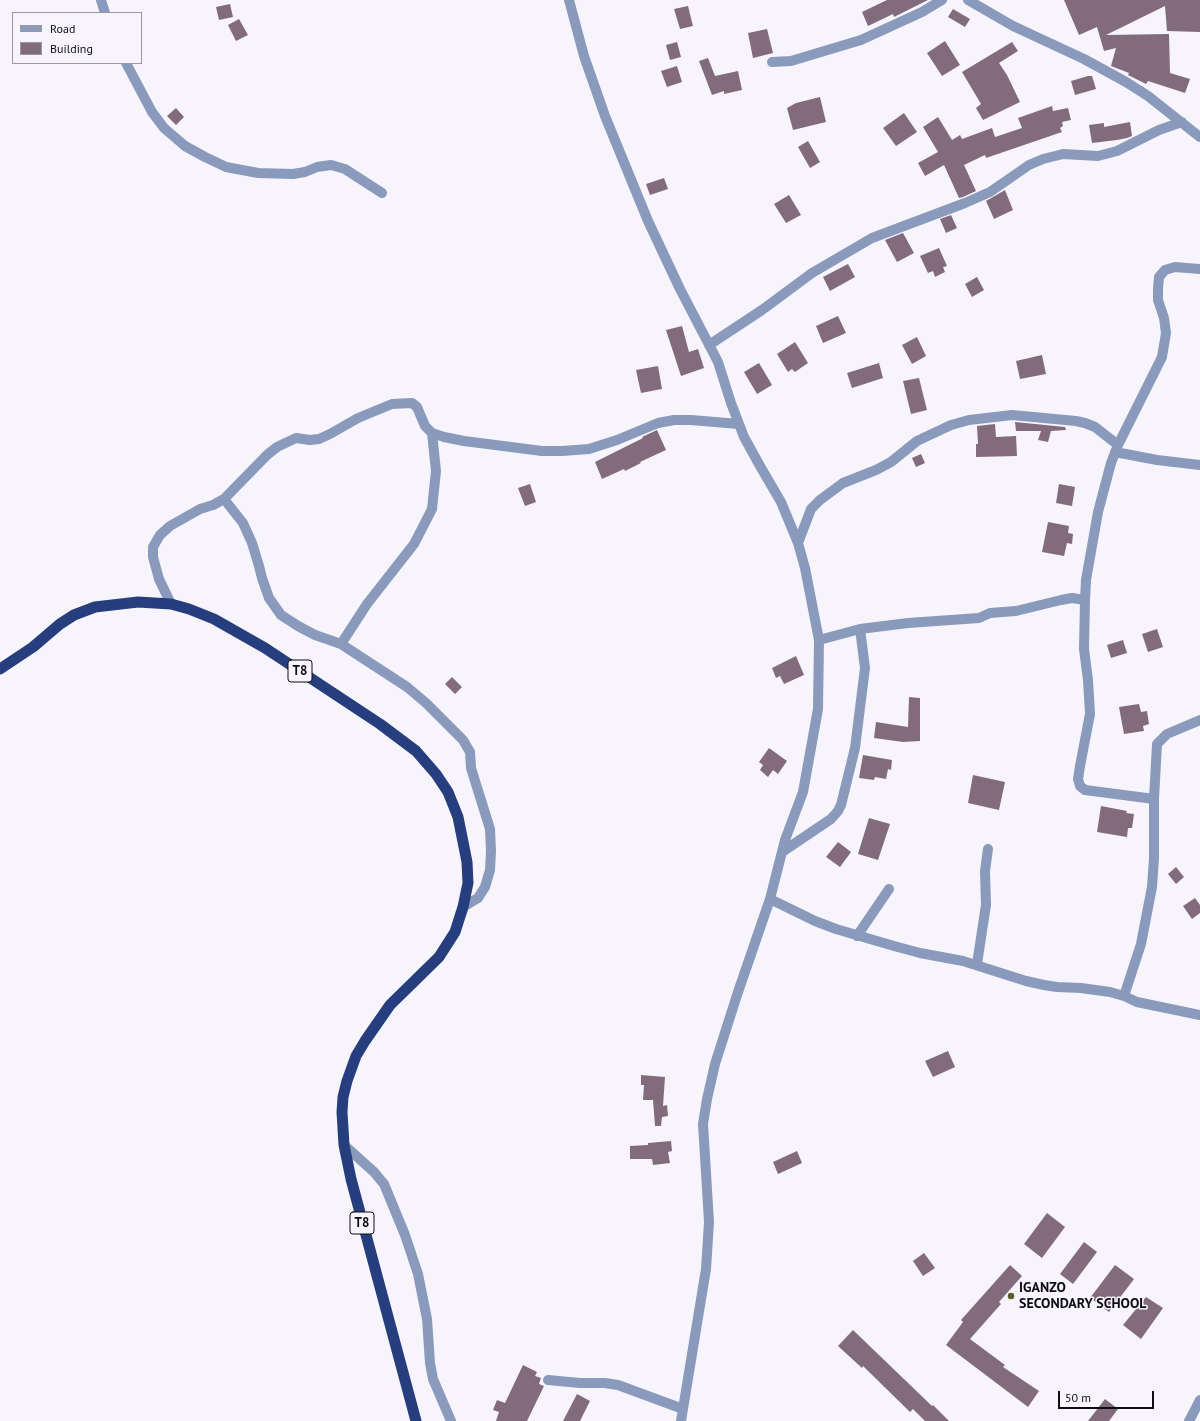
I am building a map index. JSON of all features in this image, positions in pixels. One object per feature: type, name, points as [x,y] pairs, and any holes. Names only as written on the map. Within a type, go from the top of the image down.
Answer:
[{"type":"highway","name":"T8","points":[[0,669],[33,646],[60,624],[81,612],[95,607],[138,602],[171,604],[189,609],[214,619],[265,648],[380,724],[416,751],[436,774],[448,792],[458,818],[468,862],[468,883],[463,907],[455,932],[438,957],[390,1006],[374,1027],[356,1056],[347,1081],[343,1097],[342,1112],[344,1145],[351,1180],[416,1421]]},
{"type":"street","points":[[101,0],[105,12]]},
{"type":"street","points":[[569,0],[584,56],[624,164],[651,228],[680,289],[718,362],[744,437],[781,502],[798,543],[805,568],[819,640],[818,709],[803,792],[785,840],[770,899],[715,1064],[707,1099],[704,1124],[709,1222],[706,1269],[681,1421]]},
{"type":"street","points":[[772,62],[791,61],[861,40],[922,12],[942,0]]},
{"type":"street","points":[[968,0],[1013,26],[1084,59],[1126,82],[1182,122],[1200,137]]},
{"type":"street","points":[[127,64],[152,112],[164,128],[185,146],[205,157],[226,167],[258,173],[294,174],[305,172],[317,167],[331,166],[345,169],[382,193]]},
{"type":"street","points":[[709,345],[762,310],[812,273],[872,238],[990,192],[1029,165],[1043,158],[1063,154],[1098,156],[1117,151],[1159,130],[1182,122]]},
{"type":"street","points":[[1154,799],[1085,790],[1080,786],[1078,779],[1090,714],[1084,649],[1085,600],[1090,554],[1105,481],[1117,449],[1162,358],[1166,333],[1164,318],[1158,300],[1159,276],[1165,270],[1175,267],[1200,269]]},
{"type":"street","points":[[171,604],[159,579],[153,557],[153,547],[160,535],[170,526],[200,509],[213,505],[224,499],[267,455],[277,447],[296,438],[310,440],[319,439],[358,418],[392,404],[412,403],[417,407],[425,426],[432,433],[464,441],[562,452],[576,451],[602,445],[658,423],[674,420],[739,424]]},
{"type":"street","points":[[798,543],[811,509],[820,500],[843,483],[886,465],[903,454],[917,441],[951,425],[969,420],[1012,415],[1085,422],[1095,427],[1117,449],[1149,459],[1200,465]]},
{"type":"street","points":[[341,644],[367,604],[414,544],[432,509],[436,471],[432,433]]},
{"type":"street","points":[[224,499],[243,523],[252,543],[269,598],[281,615],[309,632],[341,644],[407,687],[426,703],[463,740],[470,752],[471,768],[490,829],[491,851],[490,870],[485,886],[478,898],[463,907]]},
{"type":"street","points":[[819,640],[860,629],[908,622],[979,618],[990,613],[1016,611],[1072,598],[1085,600]]},
{"type":"street","points":[[782,852],[831,819],[841,805],[855,748],[865,668],[860,629]]},
{"type":"street","points":[[1124,996],[1141,944],[1152,888],[1157,744],[1167,734],[1200,720]]},
{"type":"street","points":[[977,964],[986,905],[985,871],[988,849]]},
{"type":"street","points":[[857,936],[888,889]]},
{"type":"street","points":[[770,899],[815,921],[857,936],[920,953],[977,964],[1026,981],[1044,985],[1099,990],[1124,996],[1137,1002],[1200,1015]]},
{"type":"street","points":[[344,1145],[374,1172],[384,1184],[405,1235],[418,1274],[427,1319],[430,1363],[433,1379],[450,1421]]},
{"type":"street","points":[[548,1380],[580,1383],[605,1382],[618,1385],[683,1409]]},
{"type":"street","points":[[1188,1421],[1200,1400]]},
{"type":"building","points":[[887,0],[928,0],[894,17],[893,14],[868,26],[862,12]]},
{"type":"building","points":[[1064,0],[1200,0],[1200,32],[1167,31],[1165,6],[1106,35],[1169,34],[1170,73],[1190,79],[1185,93],[1148,81],[1146,84],[1128,75],[1129,73],[1111,66],[1116,48],[1104,51],[1097,27],[1079,35]]},
{"type":"building","points":[[230,4],[233,17],[219,20],[216,7]]},
{"type":"building","points":[[688,6],[693,26],[680,29],[674,9]]},
{"type":"building","points":[[953,9],[970,19],[965,27],[948,17]]},
{"type":"building","points":[[239,19],[248,35],[236,41],[228,25]]},
{"type":"building","points":[[767,29],[773,53],[753,58],[748,33]]},
{"type":"building","points":[[945,41],[960,65],[942,76],[927,53]]},
{"type":"building","points":[[677,42],[681,57],[670,60],[666,45]]},
{"type":"building","points":[[1012,42],[1018,51],[999,63],[1007,75],[1020,102],[983,120],[976,108],[981,104],[962,72]]},
{"type":"building","points":[[708,58],[715,76],[738,71],[742,90],[724,94],[724,91],[712,95],[699,61]]},
{"type":"building","points":[[677,66],[682,82],[667,87],[661,71]]},
{"type":"building","points":[[1092,76],[1096,89],[1075,95],[1071,81]]},
{"type":"building","points":[[820,97],[826,122],[793,130],[787,108],[796,103]]},
{"type":"building","points":[[1052,106],[1053,111],[1068,108],[1071,120],[1062,122],[1063,126],[1060,128],[1062,132],[986,158],[985,155],[964,165],[976,191],[963,197],[959,198],[944,165],[925,176],[918,163],[938,152],[923,127],[938,117],[952,140],[960,135],[962,139],[992,128],[995,137],[1022,128],[1018,118]]},
{"type":"building","points":[[176,108],[184,117],[176,125],[167,116]]},
{"type":"building","points":[[904,113],[917,132],[896,146],[883,128]]},
{"type":"building","points":[[1130,122],[1132,136],[1117,140],[1092,143],[1089,125],[1104,123],[1104,127]]},
{"type":"building","points":[[808,141],[820,162],[810,168],[798,147]]},
{"type":"building","points":[[664,178],[668,189],[650,195],[646,184]]},
{"type":"building","points":[[1005,190],[1013,210],[994,219],[986,201]]},
{"type":"building","points":[[789,195],[801,215],[786,223],[774,204]]},
{"type":"building","points":[[951,215],[957,228],[946,233],[940,219]]},
{"type":"building","points":[[903,233],[914,253],[897,262],[885,240]]},
{"type":"building","points":[[939,248],[947,266],[943,267],[945,272],[935,277],[933,271],[928,273],[920,256]]},
{"type":"building","points":[[848,264],[855,277],[830,291],[823,277]]},
{"type":"building","points":[[977,277],[984,290],[972,297],[965,284]]},
{"type":"building","points":[[838,316],[846,333],[823,343],[816,326]]},
{"type":"building","points":[[682,326],[689,352],[698,349],[704,368],[681,376],[666,330]]},
{"type":"building","points":[[917,337],[926,356],[912,364],[902,345]]},
{"type":"building","points":[[795,342],[808,363],[795,372],[792,369],[788,372],[777,354]]},
{"type":"building","points":[[1042,355],[1046,374],[1020,379],[1016,361]]},
{"type":"building","points":[[759,363],[772,385],[757,394],[744,372]]},
{"type":"building","points":[[879,363],[883,378],[852,388],[847,373]]},
{"type":"building","points":[[658,366],[662,389],[641,393],[636,370]]},
{"type":"building","points":[[919,378],[927,410],[911,414],[903,381]]},
{"type":"building","points":[[1015,422],[1065,427],[1066,430],[1051,431],[1048,442],[1038,440],[1041,431],[1016,431]]},
{"type":"building","points":[[995,424],[996,437],[1016,436],[1017,456],[976,457],[976,444],[978,444],[977,426]]},
{"type":"building","points":[[657,430],[666,450],[625,471],[624,469],[602,479],[595,462]]},
{"type":"building","points":[[921,454],[925,463],[916,467],[912,458]]},
{"type":"building","points":[[530,484],[536,502],[525,506],[518,488]]},
{"type":"building","points":[[1059,484],[1075,487],[1072,506],[1056,503]]},
{"type":"building","points":[[1048,522],[1069,526],[1068,533],[1073,534],[1072,544],[1067,543],[1064,556],[1042,552]]},
{"type":"building","points":[[1157,629],[1163,647],[1148,652],[1142,634]]},
{"type":"building","points":[[1123,640],[1127,653],[1111,658],[1107,645]]},
{"type":"building","points":[[796,656],[804,675],[784,684],[780,676],[776,678],[772,668]]},
{"type":"building","points":[[452,677],[462,687],[455,694],[445,684]]},
{"type":"building","points":[[909,697],[920,698],[920,741],[903,742],[874,738],[876,722],[908,727]]},
{"type":"building","points":[[1139,704],[1141,712],[1147,711],[1149,724],[1143,726],[1144,731],[1124,734],[1119,707]]},
{"type":"building","points":[[769,748],[787,761],[778,774],[773,770],[768,777],[760,770],[763,765],[759,762]]},
{"type":"building","points":[[863,755],[892,760],[891,770],[888,769],[886,779],[875,777],[874,780],[859,778]]},
{"type":"building","points":[[973,775],[1005,782],[999,810],[968,803]]},
{"type":"building","points":[[1101,806],[1127,811],[1126,813],[1134,814],[1132,828],[1128,828],[1127,837],[1097,832]]},
{"type":"building","points":[[869,818],[890,824],[878,860],[858,854]]},
{"type":"building","points":[[838,842],[851,852],[840,867],[826,857]]},
{"type":"building","points":[[1176,867],[1184,877],[1176,884],[1168,874]]},
{"type":"building","points":[[1195,898],[1200,905],[1200,913],[1192,919],[1183,906]]},
{"type":"building","points":[[948,1051],[955,1067],[933,1077],[925,1061]]},
{"type":"building","points":[[641,1075],[665,1077],[663,1106],[667,1105],[668,1116],[662,1117],[661,1126],[655,1126],[653,1100],[643,1100],[644,1085],[641,1085]]},
{"type":"building","points":[[671,1141],[672,1151],[668,1152],[670,1163],[653,1165],[652,1159],[630,1159],[630,1146]]},
{"type":"building","points":[[797,1151],[802,1163],[778,1174],[773,1162]]},
{"type":"building","points":[[1047,1213],[1065,1227],[1042,1258],[1024,1244]]},
{"type":"building","points":[[1084,1242],[1097,1252],[1073,1284],[1060,1274]]},
{"type":"building","points":[[924,1253],[935,1268],[923,1276],[913,1261]]},
{"type":"building","points":[[1010,1265],[1022,1276],[999,1302],[1001,1304],[970,1339],[1005,1365],[1003,1367],[1039,1391],[1028,1407],[946,1345],[963,1322],[961,1320]]},
{"type":"building","points":[[1115,1265],[1134,1279],[1109,1312],[1090,1298]]},
{"type":"building","points":[[1146,1297],[1163,1308],[1141,1339],[1123,1325]]},
{"type":"building","points":[[853,1330],[949,1421],[925,1421],[913,1409],[910,1412],[863,1366],[862,1368],[838,1346]]},
{"type":"building","points":[[523,1365],[537,1372],[535,1376],[541,1378],[539,1384],[544,1386],[527,1421],[496,1421],[499,1412],[493,1410],[497,1400],[505,1403]]},
{"type":"building","points":[[577,1394],[590,1401],[580,1421],[563,1421]]},
{"type":"building","points":[[1105,1399],[1118,1409],[1109,1421],[1088,1421]]},
{"type":"place","name":"IGANZO SECONDARY SCHOOL","points":[[1011,1296]]}]
